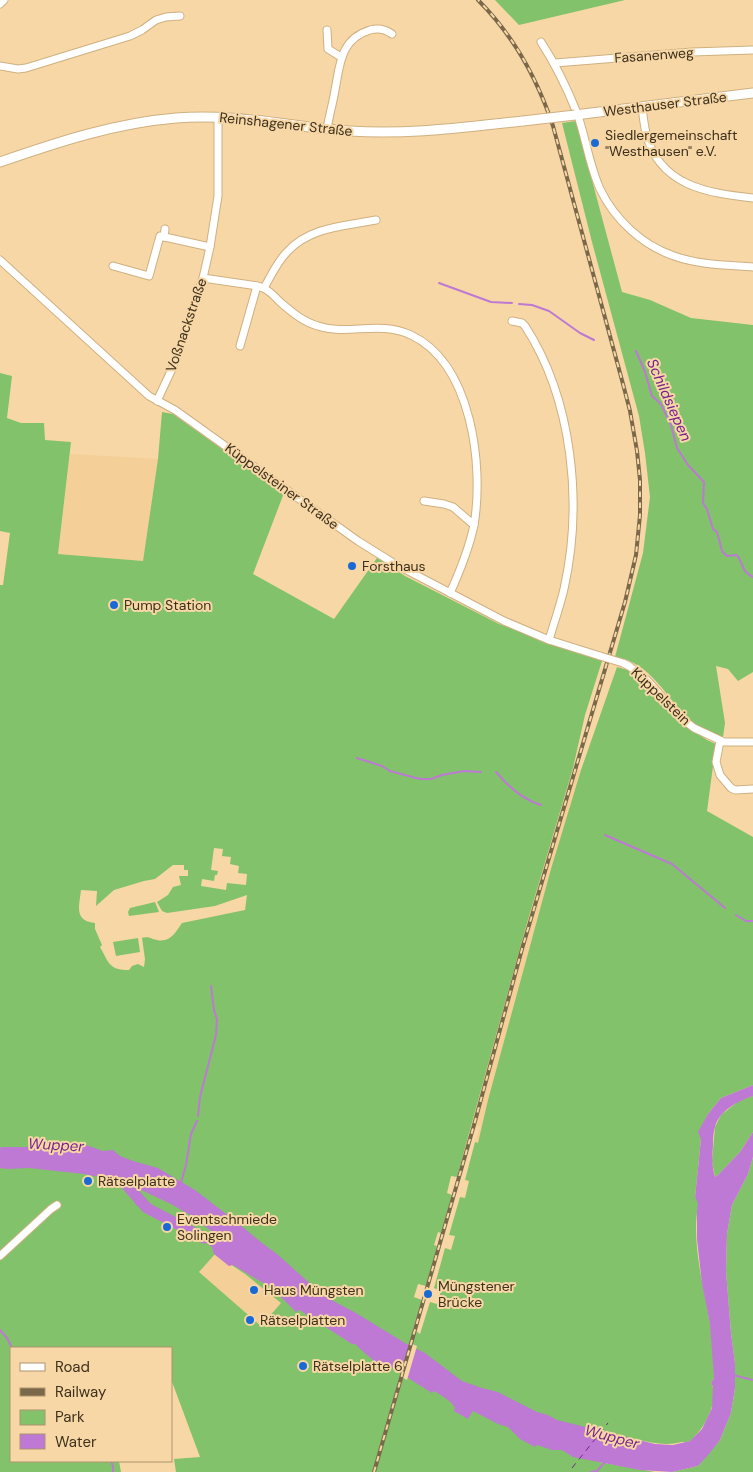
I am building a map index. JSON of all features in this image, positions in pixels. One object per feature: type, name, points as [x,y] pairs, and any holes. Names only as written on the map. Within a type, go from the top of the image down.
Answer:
[{"type":"main road","name":"Westhauser Straße","points":[[576,115],[753,93]]},
{"type":"main road","name":"Reinshagener Straße","points":[[0,162],[115,126],[176,118],[218,117],[254,119],[327,129],[402,132],[432,131],[576,115]]},
{"type":"street","points":[[0,4],[4,0]]},
{"type":"street","points":[[0,66],[18,69],[26,68],[130,36],[160,19],[180,16]]},
{"type":"street","points":[[327,129],[341,57],[353,39],[364,32],[379,29],[392,34]]},
{"type":"street","points":[[327,30],[328,49],[341,57]]},
{"type":"street","points":[[541,42],[555,63],[576,115],[600,189],[618,218],[649,244],[675,256],[695,262],[753,267]]},
{"type":"street","name":"Fasanenweg","points":[[555,63],[753,50]]},
{"type":"street","points":[[642,107],[646,133],[651,149],[670,173],[687,184],[702,190],[753,198]]},
{"type":"street","name":"Voßnackstraße","points":[[157,401],[176,356],[203,278],[210,247],[218,196],[218,117]]},
{"type":"street","points":[[240,346],[260,287],[296,243],[306,236],[324,230],[376,220]]},
{"type":"street","points":[[164,237],[165,229]]},
{"type":"street","points":[[114,266],[149,276],[160,236],[210,247]]},
{"type":"street","name":"Küppelsteiner Straße","points":[[0,260],[149,396],[175,410],[358,541],[412,574],[504,621],[549,640],[600,656]]},
{"type":"street","points":[[203,278],[260,287],[309,323],[336,330],[370,328],[397,330],[425,343],[439,358],[461,395],[469,418],[475,446],[478,487],[474,524],[465,559],[450,593]]},
{"type":"street","points":[[512,320],[525,326],[542,358],[561,413],[570,461],[573,510],[570,560],[560,607],[549,640]]},
{"type":"street","points":[[424,501],[444,504],[474,524]]},
{"type":"street","name":"Küppelstein","points":[[600,656],[629,666],[651,684],[684,721],[694,728],[720,741],[731,743],[753,742]]},
{"type":"street","points":[[720,741],[716,762],[720,775],[735,790],[753,789]]},
{"type":"street","points":[[0,1256],[51,1209],[58,1205]]},
{"type":"shaded area","points":[[70,454],[158,459],[143,561],[58,554]]},
{"type":"shaded area","points":[[573,768],[581,770],[528,952],[478,1143],[475,1142],[480,1127],[472,1124],[527,923]]},
{"type":"shaded area","points":[[214,1254],[245,1274],[282,1303],[261,1326],[199,1272]]},
{"type":"green space","points":[[495,0],[625,0],[519,25]]},
{"type":"green space","points":[[576,121],[622,292],[650,300],[691,318],[753,325],[753,672],[738,681],[728,669],[716,666],[725,723],[723,737],[696,725],[680,710],[648,673],[628,660],[615,657],[643,553],[650,497],[639,416],[562,123]]},
{"type":"green space","points":[[0,373],[12,376],[7,418],[21,423],[44,423],[45,440],[71,442],[58,554],[143,561],[158,459],[162,412],[173,414],[284,493],[253,574],[334,619],[377,558],[405,576],[499,624],[602,661],[585,715],[573,768],[527,923],[457,1177],[451,1176],[447,1193],[452,1195],[441,1233],[438,1232],[434,1245],[437,1246],[426,1286],[418,1284],[414,1297],[422,1300],[413,1329],[420,1334],[430,1302],[437,1304],[441,1291],[434,1288],[445,1248],[451,1250],[455,1236],[449,1235],[460,1197],[465,1198],[469,1181],[465,1180],[475,1142],[478,1143],[551,869],[581,770],[617,667],[631,671],[682,723],[716,744],[707,811],[753,837],[753,1085],[721,1098],[704,1122],[701,1139],[695,1197],[699,1203],[696,1231],[699,1263],[713,1343],[714,1378],[711,1383],[714,1396],[713,1403],[707,1419],[690,1441],[665,1444],[636,1439],[599,1462],[655,1472],[176,1472],[174,1459],[200,1457],[172,1382],[172,1347],[10,1347],[10,1462],[119,1462],[121,1472],[0,1472],[0,585],[3,585],[10,533],[0,531]],"holes":[[[214,848],[223,849],[222,856],[231,857],[230,864],[239,866],[238,873],[247,874],[246,885],[227,883],[226,890],[201,886],[202,879],[214,881],[218,871],[211,870]],[[173,865],[184,865],[184,870],[188,870],[188,876],[179,876],[181,885],[173,887],[168,895],[157,902],[162,911],[167,913],[215,906],[247,895],[245,910],[182,923],[172,936],[166,940],[142,938],[145,959],[144,967],[138,964],[132,966],[129,970],[113,967],[100,947],[102,945],[95,929],[95,923],[88,922],[79,912],[81,890],[97,891],[96,906],[114,890],[155,879]],[[215,1254],[245,1274],[281,1303],[261,1326],[199,1272]]]},
{"type":"green space","points":[[155,902],[159,912],[129,916],[130,908]]},
{"type":"green space","points":[[138,938],[140,952],[116,956],[113,942]]},
{"type":"green space","points":[[753,1096],[753,1132],[740,1152],[715,1177],[712,1161],[715,1127],[721,1115],[740,1100]]},
{"type":"green space","points":[[753,1157],[753,1472],[672,1472],[698,1466],[720,1440],[731,1413],[735,1388],[735,1363],[726,1271],[727,1234],[732,1205],[748,1174]]},
{"type":"water","points":[[753,1085],[753,1096],[725,1111],[717,1121],[713,1136],[712,1162],[715,1177],[740,1152],[753,1132],[753,1157],[748,1174],[732,1205],[727,1234],[726,1271],[735,1363],[735,1388],[731,1413],[720,1440],[698,1466],[672,1472],[640,1470],[573,1457],[562,1450],[552,1450],[537,1445],[535,1447],[520,1439],[508,1427],[473,1411],[468,1419],[454,1411],[453,1405],[443,1396],[434,1391],[432,1393],[389,1366],[376,1362],[355,1344],[313,1321],[303,1312],[299,1310],[296,1312],[271,1287],[233,1265],[229,1266],[214,1254],[212,1247],[191,1232],[193,1228],[218,1238],[218,1236],[190,1215],[141,1190],[133,1192],[108,1179],[84,1174],[29,1168],[0,1168],[0,1148],[2,1147],[72,1143],[86,1145],[103,1151],[113,1150],[120,1156],[158,1168],[195,1190],[238,1223],[277,1254],[324,1296],[425,1353],[462,1381],[498,1392],[557,1420],[655,1444],[673,1445],[690,1441],[702,1429],[712,1408],[713,1387],[711,1383],[714,1378],[710,1324],[702,1284],[697,1239],[698,1203],[695,1197],[701,1139],[698,1132],[708,1114],[721,1098]]},
{"type":"water","points":[[138,1193],[153,1208],[149,1214],[135,1204],[131,1194]]},
{"type":"pier","points":[[410,1343],[417,1346],[407,1380],[400,1376]]},
{"type":"waterway","name":"Schildsiepen","points":[[439,283],[491,302],[512,303]]},
{"type":"waterway","name":"Schildsiepen","points":[[519,304],[532,305],[549,311],[580,333],[594,340]]},
{"type":"waterway","name":"Schildsiepen","points":[[636,351],[652,396],[661,404],[671,425],[677,448],[688,465],[704,482],[703,503],[707,509],[713,529],[717,532],[722,551],[727,556],[737,555],[744,570],[753,577]]},
{"type":"waterway","points":[[357,758],[382,766],[390,771],[420,779],[431,779],[464,771],[481,772]]},
{"type":"waterway","points":[[496,772],[516,792],[541,805]]},
{"type":"waterway","points":[[605,835],[672,864],[725,908]]},
{"type":"waterway","points":[[736,915],[746,921],[753,921]]},
{"type":"waterway","points":[[198,1116],[200,1097],[216,1035],[217,1019],[211,986]]},
{"type":"waterway","points":[[181,1183],[191,1134],[197,1121]]},
{"type":"waterway","name":"Wupper","points":[[124,1182],[147,1208],[204,1238]]},
{"type":"waterway","points":[[0,1330],[12,1347]]},
{"type":"waterway","points":[[733,1375],[753,1380]]},
{"type":"waterway","points":[[111,1462],[113,1472]]},
{"type":"waterway","points":[[591,1472],[597,1471],[605,1462]]},
{"type":"ferry route","points":[[572,1468],[608,1423]]},
{"type":"railway","points":[[374,1472],[474,1125],[522,949],[625,602],[636,555],[640,515],[640,480],[630,411],[553,126],[540,91],[523,58],[503,28],[478,0]]},
{"type":"place","name":"Siedlergemeinschaft \"Westhausen\" e.V.","points":[[595,143]]},
{"type":"place","name":"Forsthaus","points":[[352,566]]},
{"type":"place","name":"Pump Station","points":[[114,605]]},
{"type":"place","name":"Rätselplatte","points":[[88,1181]]},
{"type":"place","name":"Eventschmiede Solingen","points":[[167,1227]]},
{"type":"place","name":"Haus Müngsten","points":[[254,1290]]},
{"type":"place","name":"Müngstener Brücke","points":[[428,1294]]},
{"type":"place","name":"Rätselplatten","points":[[250,1320]]},
{"type":"place","name":"Rätselplatte 6","points":[[303,1366]]}]
